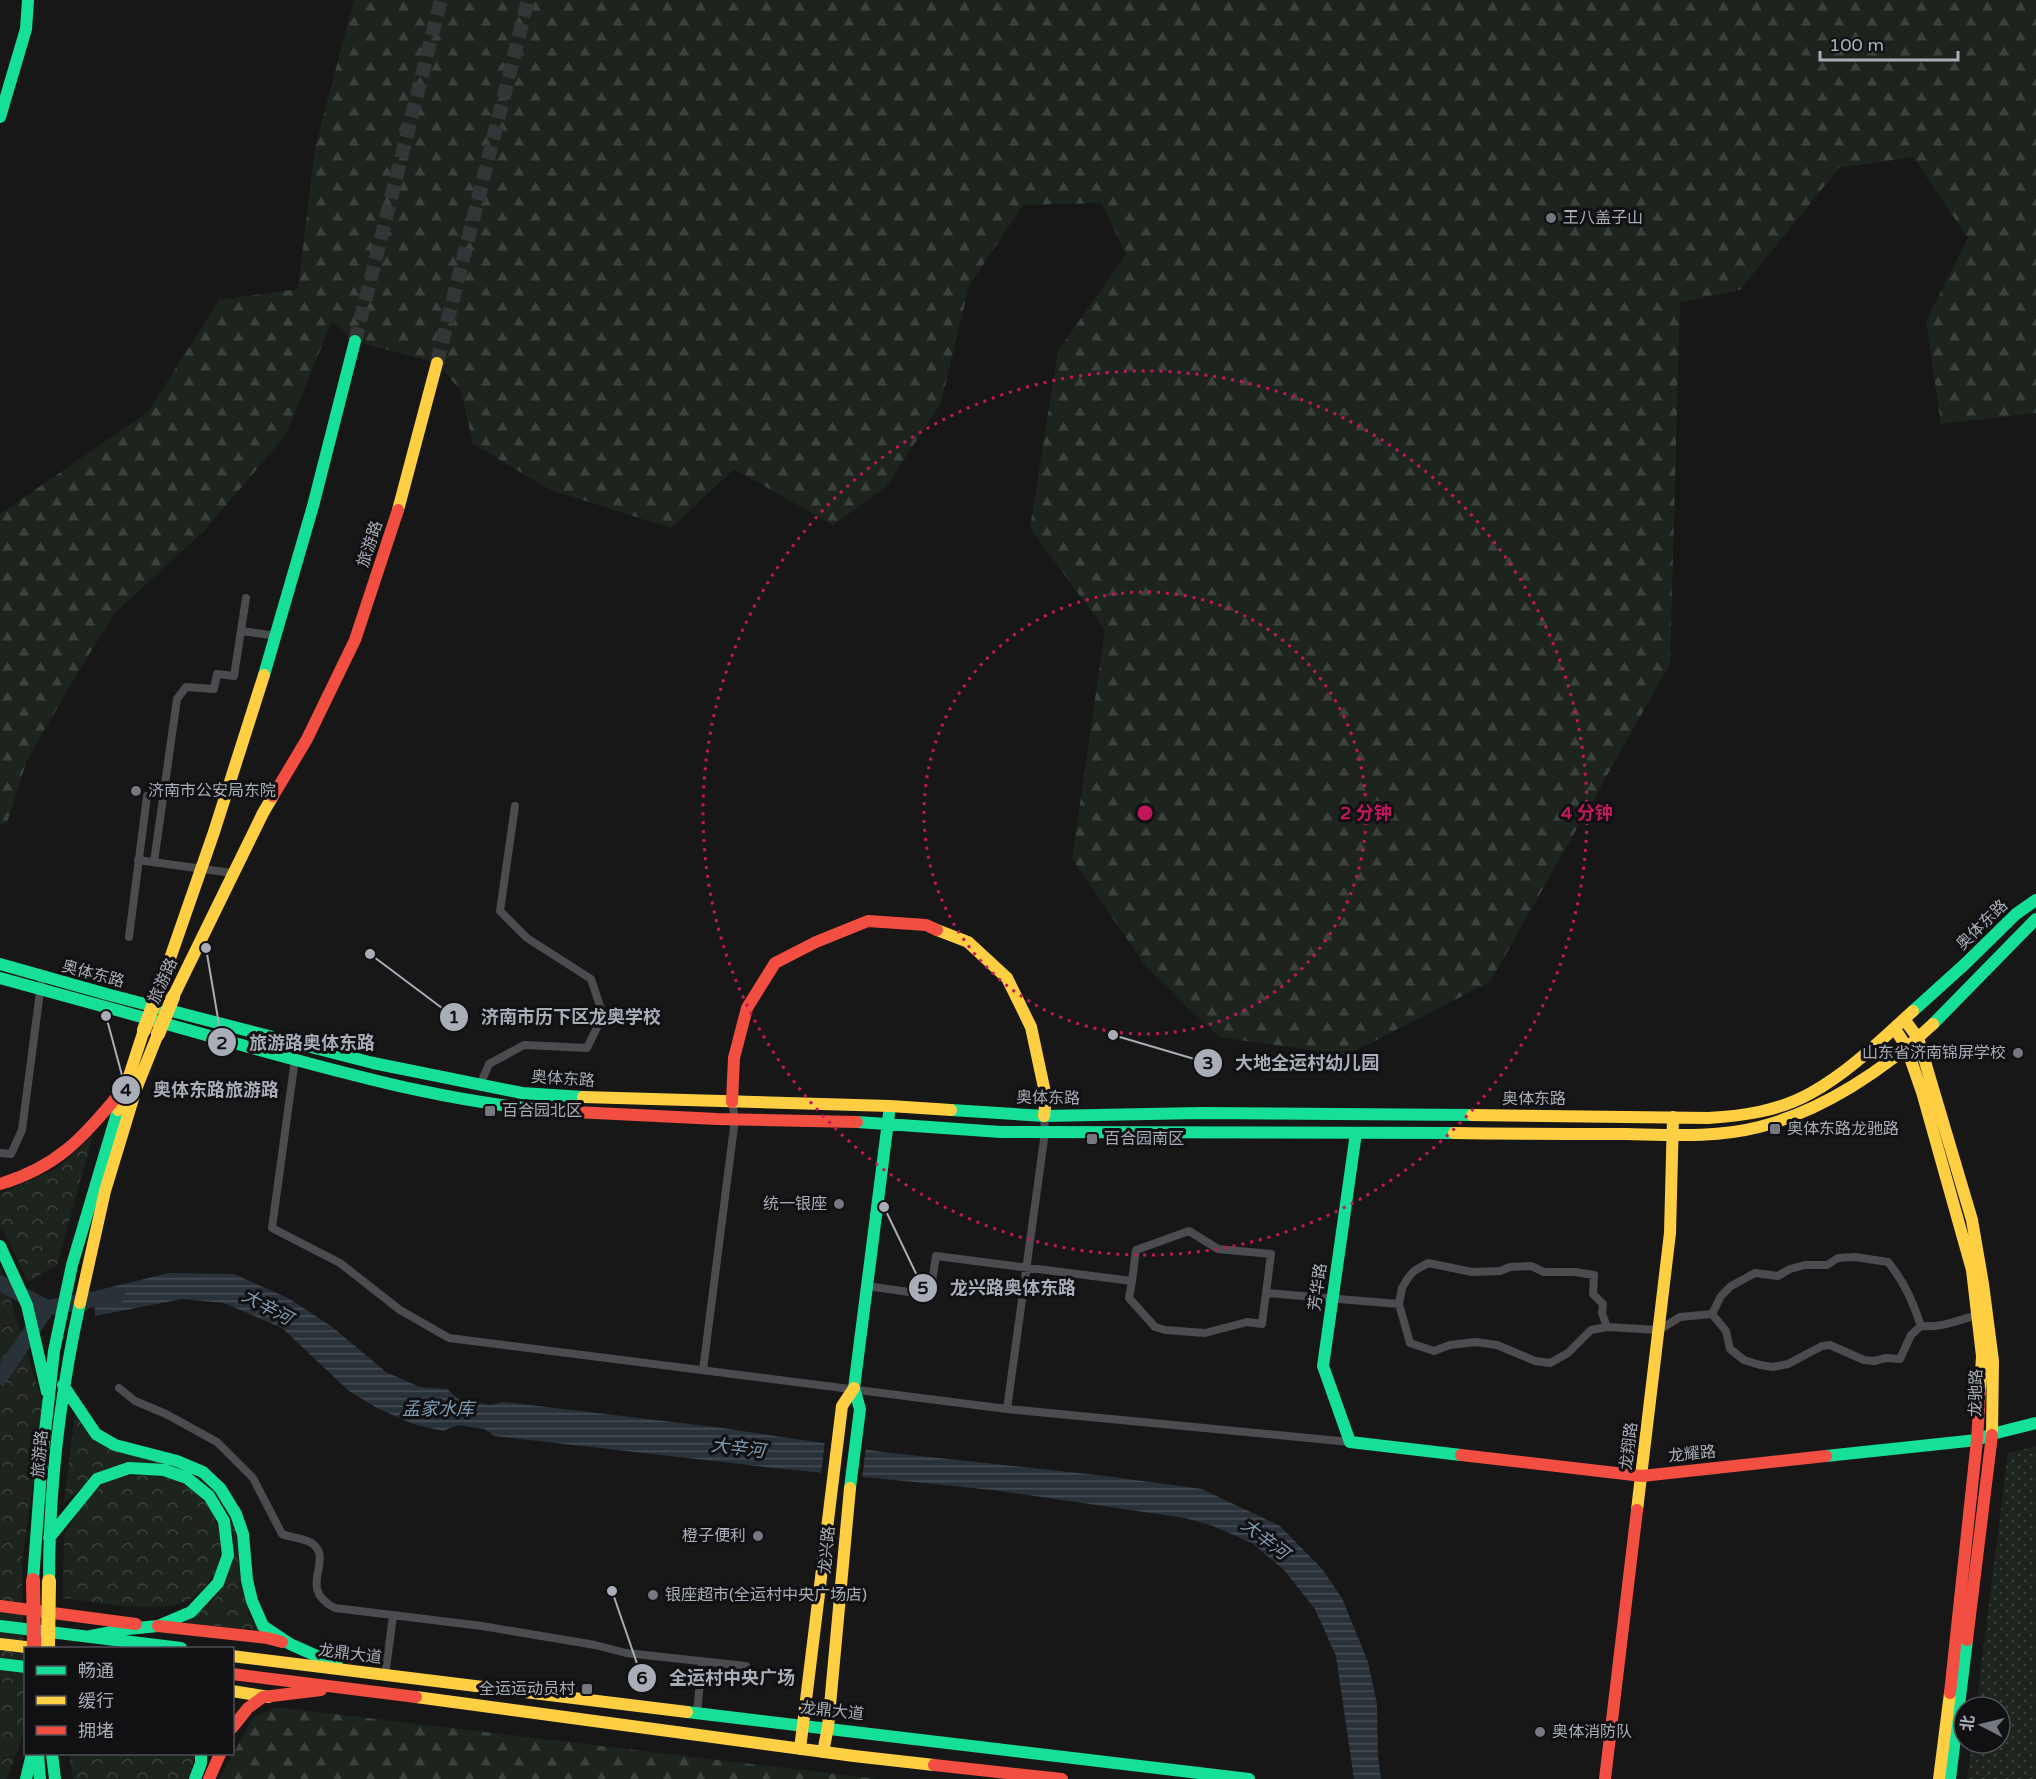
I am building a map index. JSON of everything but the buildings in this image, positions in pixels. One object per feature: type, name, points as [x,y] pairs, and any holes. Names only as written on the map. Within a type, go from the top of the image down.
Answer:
[{"type":"main road","points":[[0,117],[26,29],[28,0]]},
{"type":"main road","name":"旅游路","points":[[34,1647],[33,1580],[42,1459],[54,1351],[72,1266],[125,1087],[202,869],[277,636],[327,457],[355,341]]},
{"type":"main road","name":"旅游路","points":[[48,1647],[50,1538],[63,1385],[108,1180],[136,1089],[172,997],[262,813],[307,739],[355,640],[393,528],[437,363]]},
{"type":"main road","name":"奥体东路","points":[[0,964],[42,983],[372,1063],[522,1093],[567,1097],[890,1106],[1044,1116],[1213,1113],[1708,1118],[1740,1116],[1775,1107],[1811,1093],[1858,1060],[1965,964],[2016,914],[2036,900]]},
{"type":"main road","points":[[0,978],[42,983],[358,1077],[437,1095],[527,1110],[870,1122],[1001,1132],[1673,1135],[1736,1132],[1769,1125],[1797,1116],[1837,1095],[1918,1038],[2008,944],[2036,920]]},
{"type":"main road","points":[[732,1102],[734,1058],[747,1008],[775,963],[816,942],[868,921],[926,925],[968,942],[1007,978],[1031,1027],[1046,1097],[1044,1116]]},
{"type":"main road","name":"龙驰路","points":[[1899,1024],[1918,1038],[1972,1220],[1993,1361],[1992,1434],[1950,1779]]},
{"type":"main road","name":"龙驰路","points":[[1899,1024],[1922,1092],[1972,1270],[1982,1356],[1977,1440],[1939,1779]]},
{"type":"main road","points":[[0,1184],[35,1173],[66,1152],[90,1130],[125,1087]]},
{"type":"main road","name":"龙兴路","points":[[823,1752],[828,1727],[848,1500],[860,1408],[854,1388],[890,1106]]},
{"type":"main road","name":"龙翔路","points":[[1605,1779],[1670,1233],[1673,1117]]},
{"type":"main road","name":"芳华路","points":[[1350,1442],[1323,1366],[1356,1133]]},
{"type":"main road","points":[[0,1246],[27,1305],[49,1401]]},
{"type":"main road","points":[[63,1385],[96,1434],[115,1445],[177,1461],[203,1472],[220,1488],[236,1514],[243,1534],[247,1580],[252,1601],[263,1626],[290,1644]]},
{"type":"main road","name":"龙兴路","points":[[800,1749],[842,1406],[854,1388]]},
{"type":"main road","name":"龙耀路","points":[[1350,1442],[1642,1476],[1977,1440],[2036,1423]]},
{"type":"main road","points":[[50,1538],[98,1479],[129,1468],[164,1470],[187,1478],[208,1496],[224,1521],[228,1555],[218,1583],[191,1612],[158,1626],[91,1636]]},
{"type":"main road","points":[[0,1606],[267,1638],[290,1644],[353,1672]]},
{"type":"main road","points":[[0,1626],[174,1647]]},
{"type":"main road","points":[[0,1644],[26,1647]]},
{"type":"main road","name":"龙鼎大道","points":[[234,1656],[1249,1779]]},
{"type":"main road","points":[[0,1664],[24,1666]]},
{"type":"main road","name":"龙鼎大道","points":[[234,1674],[823,1752],[1062,1779]]},
{"type":"main road","points":[[234,1726],[248,1708],[263,1697],[349,1688]]},
{"type":"main road","points":[[234,1692],[269,1697]]},
{"type":"main road","points":[[26,1779],[32,1755]]},
{"type":"main road","points":[[38,1755],[40,1779]]},
{"type":"main road","points":[[195,1779],[201,1764],[201,1755]]},
{"type":"main road","points":[[209,1779],[220,1755]]},
{"type":"main road","points":[[53,1757],[55,1779]]},
{"type":"main road","points":[[53,1757],[63,1779]]},
{"type":"street","points":[[154,862],[177,699],[186,687],[214,689],[217,674],[234,676],[246,598]]},
{"type":"street","points":[[241,631],[277,636]]},
{"type":"street","points":[[129,937],[147,796]]},
{"type":"street","points":[[480,1085],[489,1064],[524,1045],[587,1048],[603,1015],[591,980],[527,938],[500,910],[515,806]]},
{"type":"street","points":[[138,860],[232,873]]},
{"type":"street","points":[[0,1153],[11,1154],[22,1130],[42,983]]},
{"type":"street","points":[[295,1059],[272,1228],[340,1263],[400,1310],[449,1338],[1007,1409],[1350,1442]]},
{"type":"street","points":[[703,1370],[735,1119],[732,1102]]},
{"type":"street","points":[[1007,1409],[1045,1132],[1044,1116]]},
{"type":"street","points":[[1189,1232],[1218,1250],[1271,1254],[1262,1324],[1247,1322],[1205,1333],[1155,1327],[1129,1298],[1132,1281],[1136,1250],[1189,1232]]},
{"type":"street","points":[[867,1286],[930,1295],[936,1256],[1132,1281]]},
{"type":"street","points":[[1712,1314],[1721,1296],[1731,1286],[1755,1273],[1778,1276],[1790,1269],[1805,1265],[1819,1267],[1839,1258],[1855,1257],[1888,1262],[1902,1279],[1910,1294],[1921,1326]]},
{"type":"street","points":[[1607,1327],[1602,1313],[1603,1304],[1593,1294],[1594,1275],[1575,1272],[1544,1272],[1531,1266],[1500,1271],[1472,1272],[1428,1263],[1414,1271],[1408,1278],[1402,1288],[1399,1304],[1410,1343],[1434,1351],[1450,1345],[1476,1342],[1497,1346],[1534,1361],[1550,1363],[1568,1353],[1591,1330],[1607,1327],[1659,1330],[1680,1317],[1712,1314]]},
{"type":"street","points":[[1266,1293],[1399,1304]]},
{"type":"street","points":[[1712,1314],[1726,1331],[1730,1349],[1744,1360],[1773,1367],[1788,1364],[1822,1346],[1830,1345],[1864,1360],[1900,1359],[1911,1335],[1921,1326],[1945,1325],[1977,1315]]},
{"type":"street","points":[[119,1388],[135,1401],[166,1414],[217,1442],[253,1478],[282,1534],[293,1539],[308,1540],[316,1546],[320,1555],[316,1592],[323,1602],[344,1610],[482,1626],[595,1645],[626,1653],[746,1665]]},
{"type":"street","points":[[385,1676],[393,1616]]},
{"type":"street","points":[[697,1713],[702,1661]]},
{"type":"green space","points":[[354,0],[2036,0],[2036,413],[1941,424],[1926,321],[1968,238],[1913,157],[1839,168],[1740,290],[1680,302],[1670,664],[1490,982],[1347,1055],[1219,1037],[1147,968],[1072,859],[1105,630],[1030,528],[1058,351],[1126,254],[1102,203],[1023,205],[969,286],[941,403],[886,487],[833,525],[734,469],[671,528],[551,490],[473,444],[461,391],[437,363],[355,341],[332,321],[285,436],[204,531],[115,613],[27,760],[7,823],[0,825],[0,514],[148,412],[219,300],[298,289],[315,148]]},
{"type":"green space","points":[[93,1135],[57,1265],[28,1282],[0,1227],[0,1194],[58,1168]]},
{"type":"green space","points":[[0,1266],[44,1407],[22,1561],[24,1732],[7,1779],[0,1779]]},
{"type":"green space","points":[[75,1412],[92,1437],[174,1465],[208,1482],[233,1516],[248,1614],[260,1630],[184,1623],[213,1601],[221,1590],[232,1557],[233,1533],[228,1514],[214,1493],[151,1463],[91,1479],[64,1503]]},
{"type":"green space","points":[[2036,1446],[2036,1779],[1967,1779],[1970,1755],[2012,1755],[2012,1695],[1978,1695],[2008,1453]]},
{"type":"green space","points":[[127,1476],[157,1476],[179,1481],[200,1497],[211,1512],[218,1528],[220,1546],[218,1563],[211,1579],[199,1593],[182,1603],[171,1606],[141,1607],[63,1598],[64,1535],[83,1504],[103,1484]]},
{"type":"green space","points":[[276,1707],[877,1779],[219,1779],[253,1718]]},
{"type":"green space","points":[[69,1755],[195,1755],[187,1779],[73,1779]]},
{"type":"water","name":"孟家水库","points":[[169,1273],[234,1274],[288,1298],[331,1326],[386,1372],[420,1387],[447,1389],[458,1399],[490,1405],[503,1402],[715,1427],[883,1452],[1106,1476],[1202,1489],[1280,1526],[1322,1569],[1342,1598],[1368,1662],[1377,1704],[1381,1779],[1354,1779],[1336,1656],[1315,1609],[1284,1570],[1252,1543],[1213,1526],[1185,1518],[993,1490],[494,1436],[485,1429],[458,1425],[443,1431],[413,1424],[377,1408],[349,1391],[282,1328],[224,1303],[182,1299],[95,1316],[95,1291]]},
{"type":"pier","points":[[825,1440],[866,1446],[862,1480],[821,1476]]},
{"type":"waterway","points":[[0,1283],[47,1308]]},
{"type":"waterway","name":"大辛河","points":[[0,1377],[47,1308],[117,1295]]},
{"type":"tunnel","points":[[355,341],[441,0]]},
{"type":"tunnel","points":[[437,363],[528,0]]},
{"type":"traffic: fast","points":[[0,117],[26,29],[28,0]]},
{"type":"traffic: fast","points":[[264,675],[313,506],[355,341]]},
{"type":"traffic: fast","points":[[1913,1011],[2016,914],[2036,900]]},
{"type":"traffic: fast","points":[[1933,1024],[2036,919]]},
{"type":"traffic: fast","points":[[0,964],[373,1063],[522,1093],[583,1097]]},
{"type":"traffic: fast","points":[[0,978],[379,1081],[456,1098],[575,1112]]},
{"type":"traffic: fast","points":[[850,1488],[860,1409],[854,1388],[890,1106]]},
{"type":"traffic: fast","points":[[33,1580],[42,1459],[54,1351],[72,1265],[118,1110]]},
{"type":"traffic: fast","points":[[951,1110],[1044,1116],[1201,1113],[1472,1115]]},
{"type":"traffic: fast","points":[[857,1122],[1001,1132],[1454,1133]]},
{"type":"traffic: fast","points":[[1356,1133],[1323,1366],[1350,1442],[1461,1455]]},
{"type":"traffic: fast","points":[[0,1246],[27,1305],[47,1392]]},
{"type":"traffic: fast","points":[[49,1581],[51,1511],[57,1441],[61,1406],[80,1303]]},
{"type":"traffic: fast","points":[[63,1385],[96,1434],[115,1445],[177,1461],[203,1472],[220,1488],[236,1514],[243,1534],[247,1580],[252,1601],[263,1626],[290,1644],[337,1665]]},
{"type":"traffic: fast","points":[[1826,1456],[1977,1440],[2036,1423]]},
{"type":"traffic: fast","points":[[49,1538],[97,1479],[129,1468],[164,1470],[187,1478],[209,1496],[224,1521],[228,1555],[218,1583],[191,1612],[158,1626],[91,1636]]},
{"type":"traffic: fast","points":[[0,1626],[173,1647]]},
{"type":"traffic: fast","points":[[1950,1779],[1967,1640]]},
{"type":"traffic: fast","points":[[0,1664],[24,1667]]},
{"type":"traffic: fast","points":[[687,1712],[1249,1779]]},
{"type":"traffic: fast","points":[[26,1779],[32,1755]]},
{"type":"traffic: fast","points":[[38,1755],[40,1779]]},
{"type":"traffic: fast","points":[[52,1755],[55,1779]]},
{"type":"traffic: fast","points":[[195,1779],[201,1763],[201,1755]]},
{"type":"traffic: slow","points":[[398,510],[437,363]]},
{"type":"traffic: slow","points":[[158,993],[214,832],[264,675]]},
{"type":"traffic: slow","points":[[173,997],[273,796]]},
{"type":"traffic: slow","points":[[937,930],[968,942],[1007,978],[1031,1027],[1046,1097],[1044,1116]]},
{"type":"traffic: slow","points":[[144,1030],[158,993]]},
{"type":"traffic: slow","points":[[158,1034],[173,997]]},
{"type":"traffic: slow","points":[[1472,1115],[1708,1118],[1761,1112],[1799,1099],[1825,1085],[1864,1055],[1913,1011]]},
{"type":"traffic: slow","points":[[1904,1019],[1918,1038],[1972,1220],[1993,1361],[1992,1435]]},
{"type":"traffic: slow","points":[[1454,1133],[1693,1135],[1726,1133],[1759,1127],[1806,1110],[1852,1086],[1895,1057],[1933,1024]]},
{"type":"traffic: slow","points":[[1895,1029],[1906,1046],[1922,1092],[1972,1270],[1982,1356],[1980,1391]]},
{"type":"traffic: slow","points":[[118,1110],[144,1030]]},
{"type":"traffic: slow","points":[[80,1303],[105,1191],[136,1089],[158,1034]]},
{"type":"traffic: slow","points":[[583,1097],[890,1106],[951,1110]]},
{"type":"traffic: slow","points":[[1637,1510],[1670,1233],[1673,1117]]},
{"type":"traffic: slow","points":[[800,1749],[842,1406],[854,1388]]},
{"type":"traffic: slow","points":[[823,1752],[828,1727],[850,1488]]},
{"type":"traffic: slow","points":[[48,1647],[49,1581]]},
{"type":"traffic: slow","points":[[0,1644],[26,1647]]},
{"type":"traffic: slow","points":[[234,1656],[687,1712]]},
{"type":"traffic: slow","points":[[234,1691],[269,1697]]},
{"type":"traffic: slow","points":[[1939,1779],[1950,1693]]},
{"type":"traffic: slow","points":[[416,1697],[934,1765]]},
{"type":"traffic: jam","points":[[273,796],[307,739],[355,640],[398,510]]},
{"type":"traffic: jam","points":[[732,1102],[734,1058],[747,1008],[775,963],[816,942],[868,921],[926,925],[937,930]]},
{"type":"traffic: jam","points":[[0,1184],[38,1169],[68,1149],[94,1124],[120,1093]]},
{"type":"traffic: jam","points":[[575,1112],[717,1119],[857,1122]]},
{"type":"traffic: jam","points":[[1950,1693],[1977,1440],[1980,1391]]},
{"type":"traffic: jam","points":[[1967,1640],[1992,1435]]},
{"type":"traffic: jam","points":[[1461,1455],[1642,1476],[1826,1456]]},
{"type":"traffic: jam","points":[[1605,1779],[1637,1510]]},
{"type":"traffic: jam","points":[[33,1580],[34,1647]]},
{"type":"traffic: jam","points":[[0,1606],[136,1624]]},
{"type":"traffic: jam","points":[[158,1626],[267,1638],[282,1642]]},
{"type":"traffic: jam","points":[[234,1674],[416,1697]]},
{"type":"traffic: jam","points":[[234,1726],[248,1708],[263,1697],[321,1690]]},
{"type":"traffic: jam","points":[[209,1779],[220,1755]]},
{"type":"traffic: jam","points":[[934,1765],[1062,1779]]},
{"type":"place","name":"王八盖子山","points":[[1551,218]]},
{"type":"place","name":"济南市公安局东院","points":[[136,791]]},
{"type":"place","name":"旅游路奥体东路","points":[[206,948]]},
{"type":"place","name":"济南市历下区龙奥学校","points":[[370,954]]},
{"type":"place","name":"奥体东路旅游路","points":[[106,1016]]},
{"type":"place","name":"大地全运村幼儿园","points":[[1113,1035]]},
{"type":"place","name":"山东省济南锦屏学校","points":[[2018,1053]]},
{"type":"place","name":"百合园北区","points":[[490,1111]]},
{"type":"place","name":"奥体东路龙驰路","points":[[1775,1129]]},
{"type":"place","name":"百合园南区","points":[[1092,1139]]},
{"type":"place","name":"统一银座","points":[[839,1204]]},
{"type":"place","name":"龙兴路奥体东路","points":[[884,1207]]},
{"type":"place","name":"橙子便利","points":[[758,1536]]},
{"type":"place","name":"全运村中央广场","points":[[612,1591]]},
{"type":"place","name":"银座超市(全运村中央广场店)","points":[[653,1595]]},
{"type":"place","name":"全运运动员村","points":[[587,1689]]},
{"type":"place","name":"奥体消防队","points":[[1540,1732]]}]
